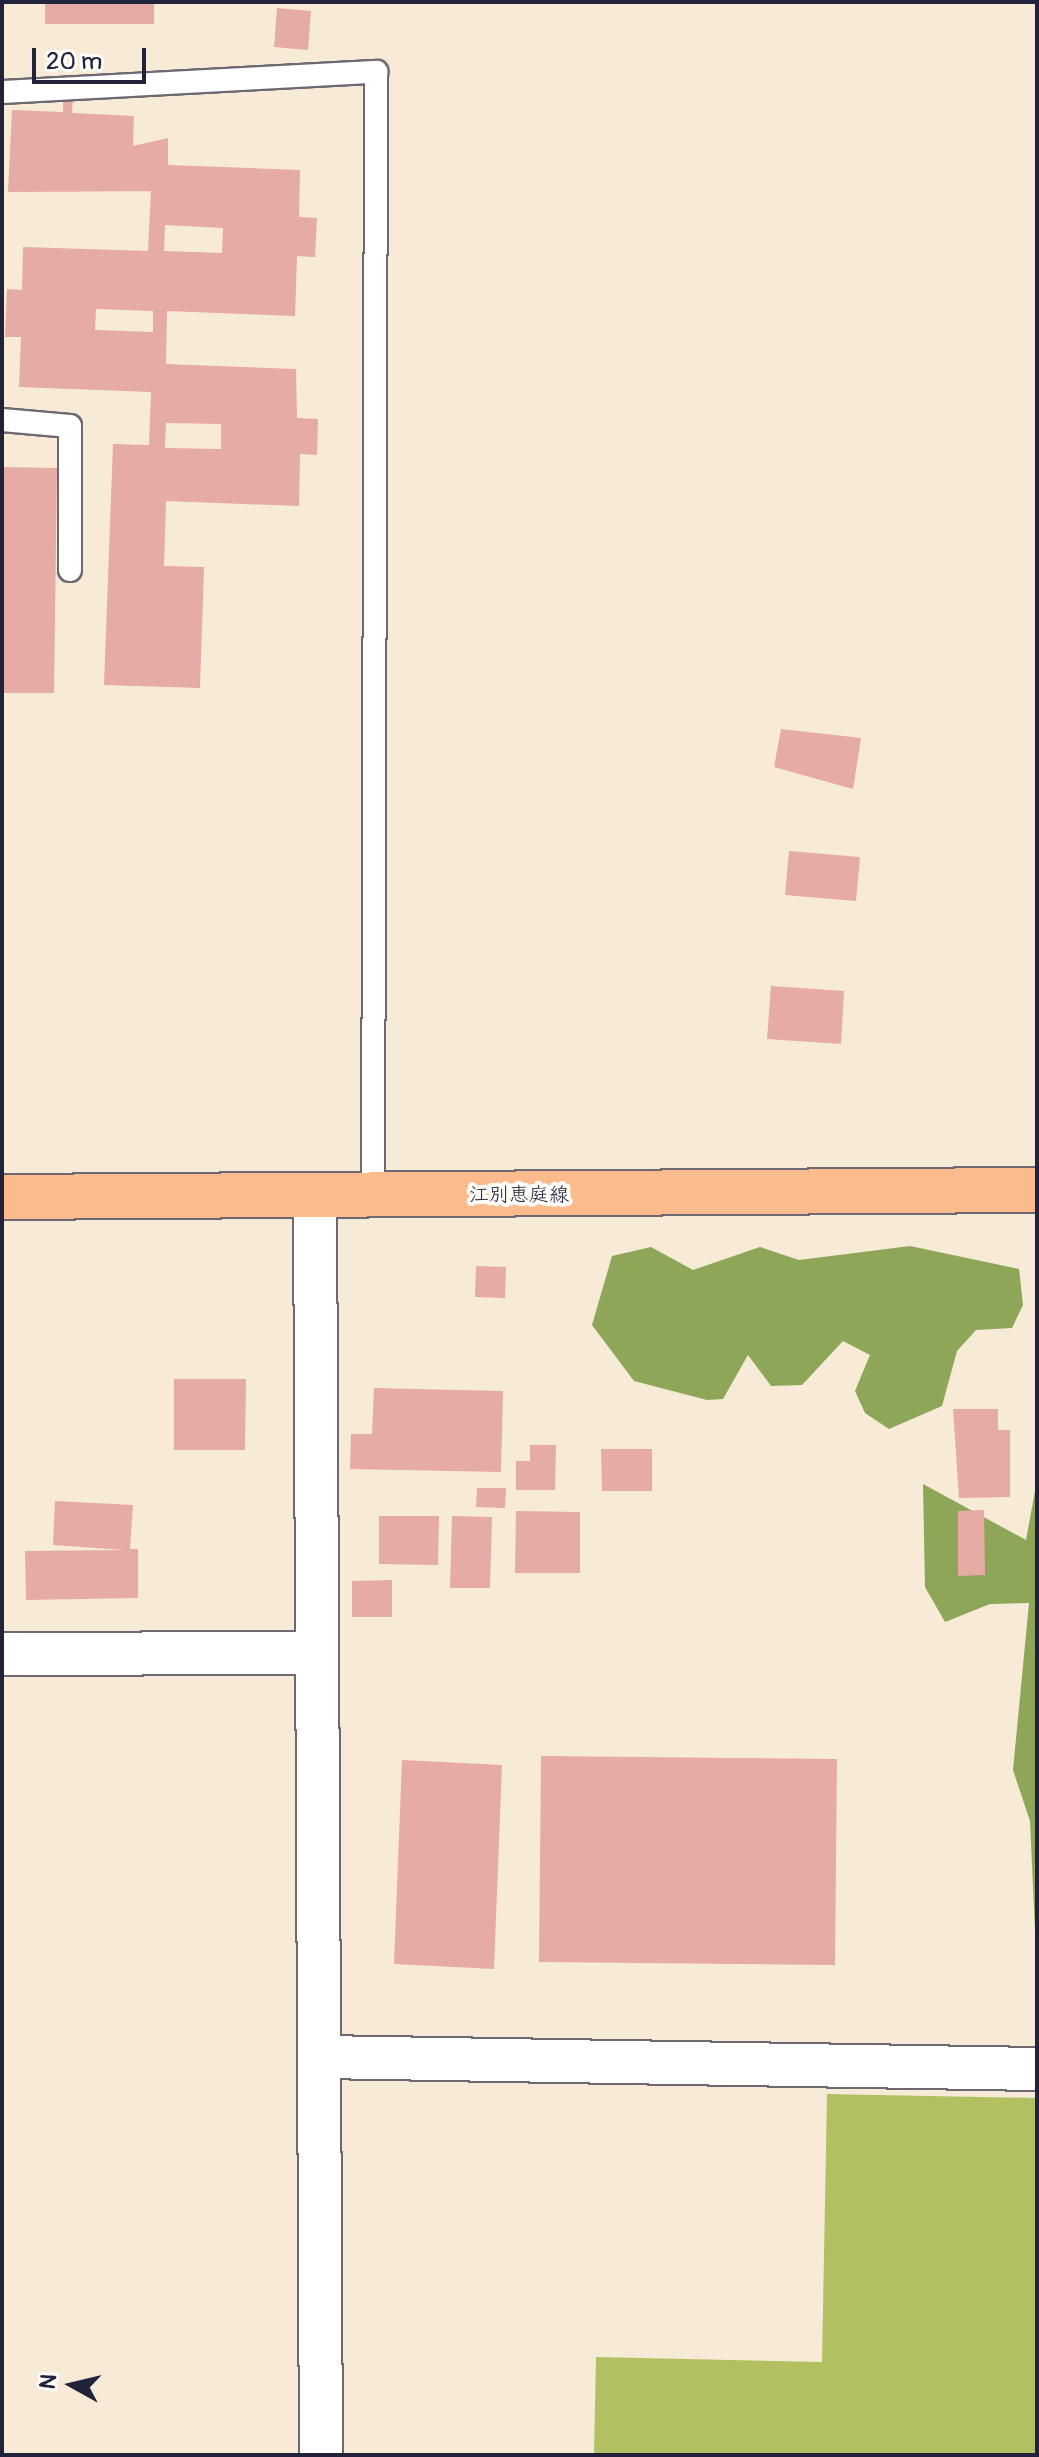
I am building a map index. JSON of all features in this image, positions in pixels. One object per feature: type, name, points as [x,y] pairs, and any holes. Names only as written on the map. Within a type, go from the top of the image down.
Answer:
[{"type":"main road","name":"江別恵庭線","points":[[2,1197],[1037,1190]]},
{"type":"street","points":[[315,1195],[321,2455]]},
{"type":"street","points":[[2,1654],[315,1653]]},
{"type":"street","points":[[321,2057],[1037,2069]]},
{"type":"lane","points":[[2,92],[376,72],[373,1195]]},
{"type":"lane","points":[[2,420],[70,426],[70,570]]},
{"type":"green space","points":[[910,1246],[1019,1269],[1023,1305],[1012,1328],[976,1330],[957,1351],[942,1406],[889,1429],[865,1413],[855,1391],[870,1355],[843,1341],[802,1385],[771,1386],[748,1355],[723,1399],[707,1400],[634,1381],[592,1325],[612,1256],[651,1247],[693,1270],[760,1247],[799,1260]]},
{"type":"green space","points":[[1037,1480],[1037,1975],[1030,1821],[1013,1770],[1029,1603],[990,1604],[945,1622],[925,1587],[923,1484],[1026,1540]]},
{"type":"green space","points":[[827,2094],[1037,2098],[1037,2455],[594,2455],[596,2357],[822,2362]]},
{"type":"building","points":[[45,2],[154,2],[154,24],[45,24]]},
{"type":"building","points":[[277,8],[311,11],[308,50],[274,47]]},
{"type":"building","points":[[63,98],[73,99],[72,113],[134,116],[133,146],[168,138],[168,165],[300,170],[299,217],[317,218],[315,257],[297,256],[295,316],[167,311],[166,364],[296,369],[297,418],[318,419],[317,455],[300,454],[299,506],[166,501],[164,566],[204,567],[200,688],[104,685],[113,444],[149,445],[151,392],[19,387],[21,337],[5,337],[7,289],[22,290],[23,247],[148,251],[151,191],[8,192],[12,110],[63,112]],"holes":[[[165,225],[223,228],[222,253],[164,251]],[[96,309],[153,311],[153,332],[95,330]],[[166,423],[221,424],[221,449],[165,448]]]},
{"type":"building","points":[[2,467],[57,468],[54,693],[2,693]]},
{"type":"building","points":[[781,729],[861,738],[853,789],[774,767]]},
{"type":"building","points":[[789,851],[860,857],[856,901],[785,895]]},
{"type":"building","points":[[771,986],[844,991],[841,1044],[767,1039]]},
{"type":"building","points":[[476,1266],[506,1267],[505,1298],[475,1297]]},
{"type":"building","points":[[174,1379],[246,1379],[245,1450],[174,1450]]},
{"type":"building","points":[[374,1388],[503,1391],[501,1472],[350,1469],[351,1434],[372,1434]]},
{"type":"building","points":[[953,1409],[998,1409],[998,1430],[1010,1430],[1010,1497],[959,1498]]},
{"type":"building","points":[[530,1445],[556,1445],[555,1490],[516,1490],[516,1461],[530,1461]]},
{"type":"building","points":[[601,1449],[652,1449],[652,1491],[602,1491]]},
{"type":"building","points":[[477,1488],[506,1488],[505,1508],[476,1507]]},
{"type":"building","points":[[55,1501],[133,1505],[130,1549],[138,1549],[138,1598],[26,1600],[25,1551],[124,1550],[53,1545]]},
{"type":"building","points":[[984,1510],[985,1575],[958,1576],[958,1511]]},
{"type":"building","points":[[516,1511],[580,1512],[580,1573],[515,1573]]},
{"type":"building","points":[[379,1516],[439,1516],[438,1565],[379,1564]]},
{"type":"building","points":[[452,1516],[492,1517],[490,1588],[450,1588]]},
{"type":"building","points":[[392,1580],[392,1617],[352,1617],[352,1581]]},
{"type":"building","points":[[541,1756],[837,1759],[835,1965],[539,1962]]},
{"type":"building","points":[[402,1760],[502,1765],[494,1969],[394,1964]]}]
